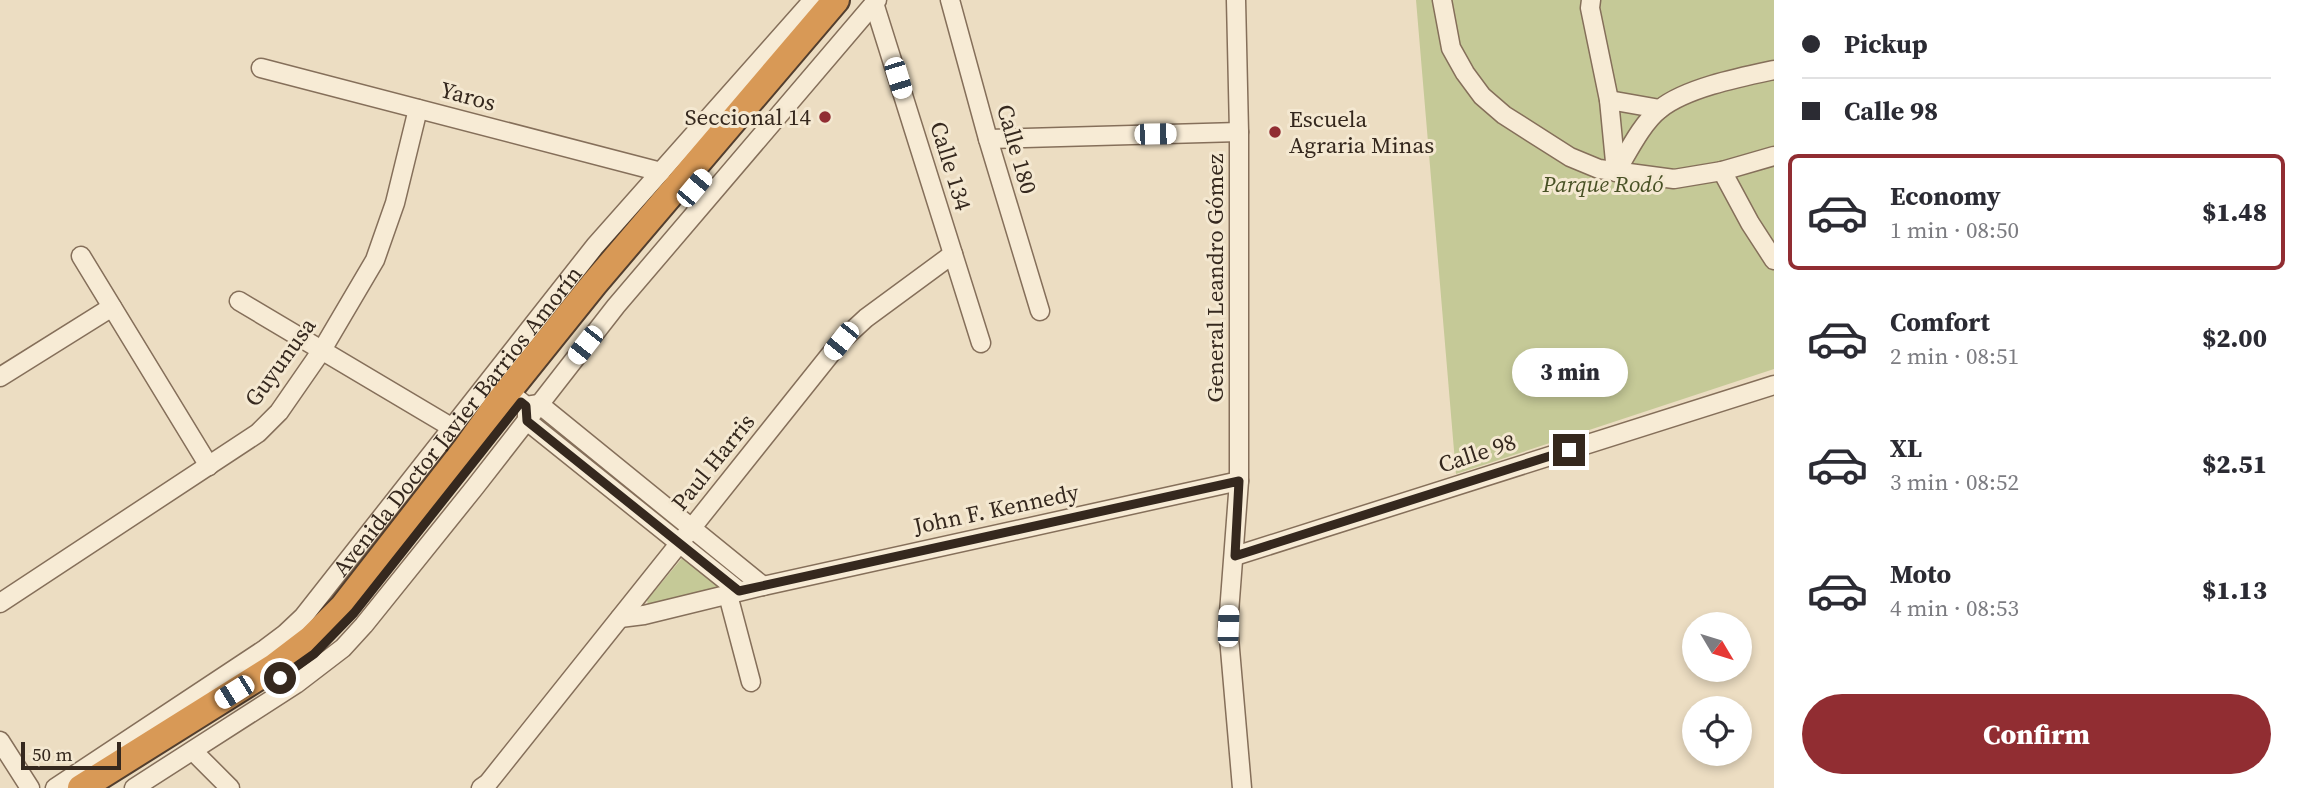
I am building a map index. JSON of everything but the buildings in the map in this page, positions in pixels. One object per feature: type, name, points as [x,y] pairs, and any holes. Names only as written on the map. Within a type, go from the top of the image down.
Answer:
[{"type":"highway","name":"Avenida Doctor Javier Barrios Amorín","points":[[81,788],[274,667],[327,625],[466,450],[524,405],[672,190],[836,0]]},
{"type":"highway","name":"Avenida Doctor Javier Barrios Amorín","points":[[105,788],[280,678],[331,639],[524,405],[694,188],[869,1]]},
{"type":"street","name":"Avenida Doctor Javier Barrios Amorín","points":[[55,788],[285,634],[320,597],[595,246],[813,0]]},
{"type":"street","name":"Calle 180","points":[[950,0],[988,139],[1041,311]]},
{"type":"street","name":"General Leandro Gómez","points":[[1236,0],[1239,132],[1239,481],[1228,626],[1242,788]]},
{"type":"street","points":[[1442,0],[1451,48],[1482,96],[1521,126],[1570,157],[1600,169],[1674,179],[1722,172],[1774,156]]},
{"type":"street","points":[[1591,0],[1590,8],[1609,100],[1616,172]]},
{"type":"street","name":"Calle 134","points":[[869,1],[981,343]]},
{"type":"street","name":"Yaros","points":[[261,68],[661,172]]},
{"type":"street","points":[[1616,172],[1637,136],[1660,109],[1692,92],[1774,70]]},
{"type":"street","points":[[1609,100],[1660,109]]},
{"type":"street","name":"Guyunusa","points":[[0,603],[209,466],[257,433],[279,412],[322,350],[375,260],[395,203],[418,109]]},
{"type":"street","points":[[988,139],[1239,132]]},
{"type":"street","points":[[1722,172],[1774,260]]},
{"type":"street","name":"Paul Harris","points":[[488,786],[841,341],[866,318],[953,254]]},
{"type":"street","points":[[81,256],[209,466]]},
{"type":"street","points":[[239,300],[451,427]]},
{"type":"street","points":[[0,377],[112,307]]},
{"type":"street","name":"Calle 98","points":[[1235,556],[1774,385]]},
{"type":"street","name":"Avenida Doctor Javier Barrios Amorín","points":[[134,788],[296,684],[343,648],[364,625],[524,405]]},
{"type":"street","points":[[524,405],[692,528],[763,586]]},
{"type":"street","points":[[524,405],[733,593],[751,682]]},
{"type":"street","name":"John F. Kennedy","points":[[620,618],[644,615],[763,586],[1239,481]]},
{"type":"street","points":[[0,741],[30,788]]},
{"type":"street","points":[[193,751],[230,788]]},
{"type":"green space","name":"Parque Rodó","points":[[1416,0],[1774,0],[1774,369],[1456,474]]},
{"type":"green space","points":[[683,557],[719,582],[719,588],[652,608],[647,600]]},
{"type":"place","name":"Seccional 14","points":[[825,117]]},
{"type":"place","name":"Escuela Agraria Minas","points":[[1275,132]]},
{"type":"route","points":[[280,678],[314,654],[354,613],[521,402],[526,406],[527,421],[739,591],[1239,481],[1235,556],[1569,450]]}]
